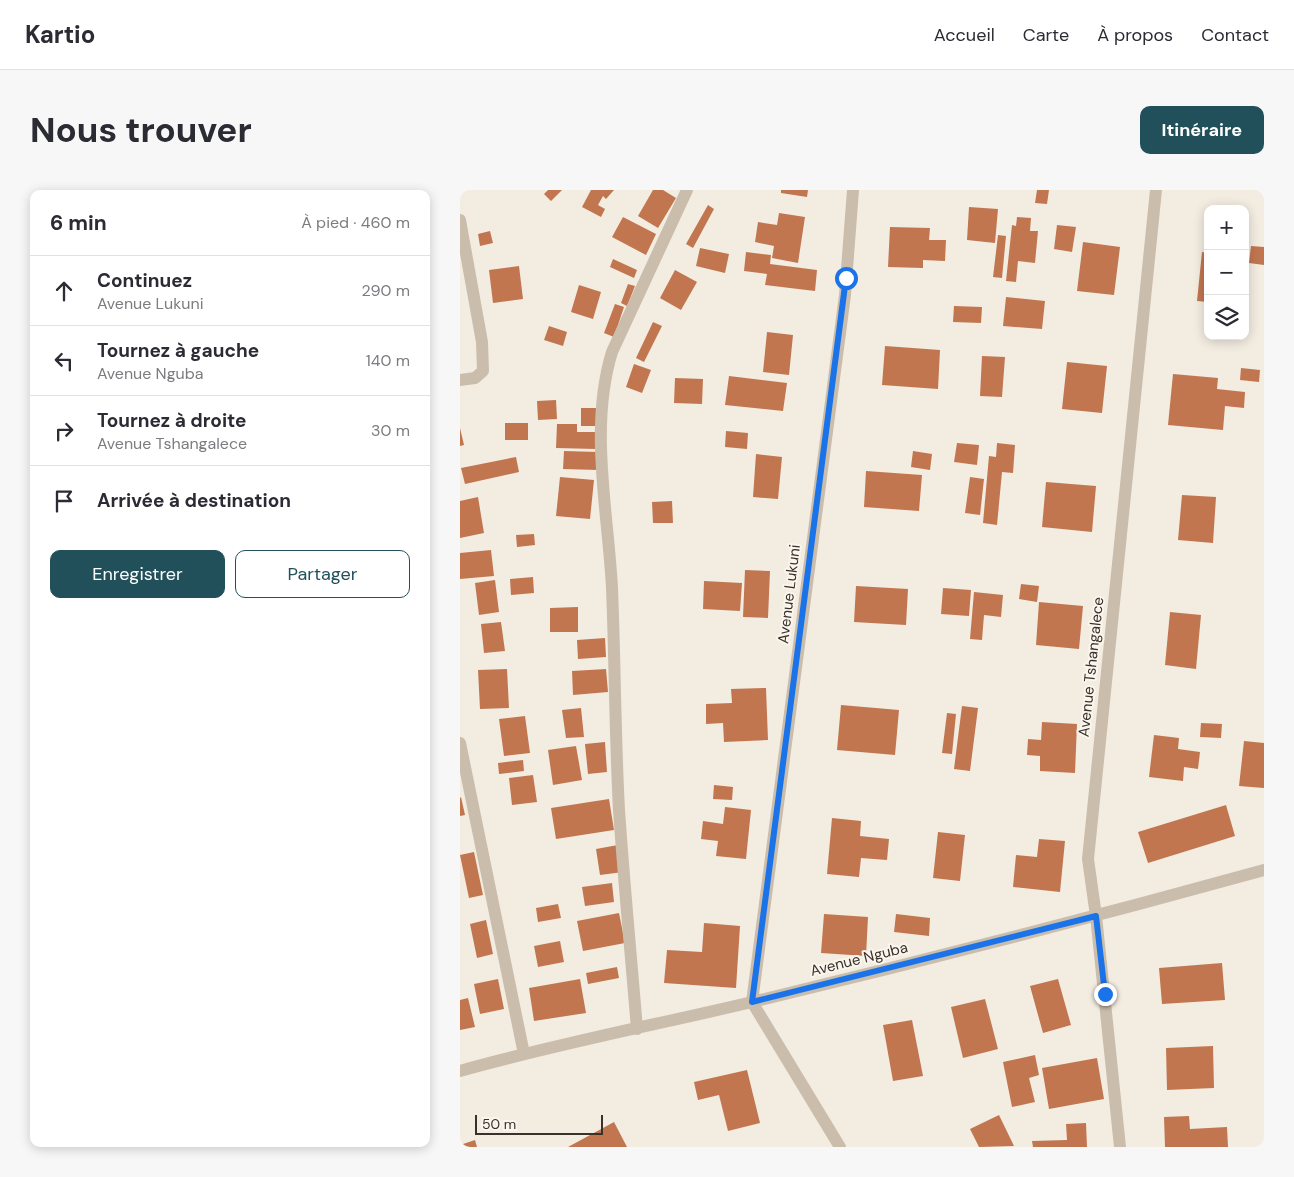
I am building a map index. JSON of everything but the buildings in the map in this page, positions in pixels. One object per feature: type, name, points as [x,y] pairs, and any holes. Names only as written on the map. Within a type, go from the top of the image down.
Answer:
[{"type":"street","points":[[637,1029],[620,810],[612,586],[602,461],[603,406],[605,375],[612,352],[687,190]]},
{"type":"street","name":"Avenue Lukuni","points":[[752,1002],[844,295],[853,190]]},
{"type":"street","name":"Avenue Tshangalece","points":[[1120,1147],[1096,916],[1088,859],[1156,190]]},
{"type":"street","points":[[460,220],[482,342],[483,371],[475,378],[460,380]]},
{"type":"street","points":[[460,743],[524,1054]]},
{"type":"street","name":"Avenue Nguba","points":[[460,1071],[524,1054],[752,1002],[1096,916],[1264,870]]},
{"type":"street","points":[[752,1002],[840,1147]]},
{"type":"route","points":[[846,278],[752,1002],[1096,916],[1105,994]]}]
